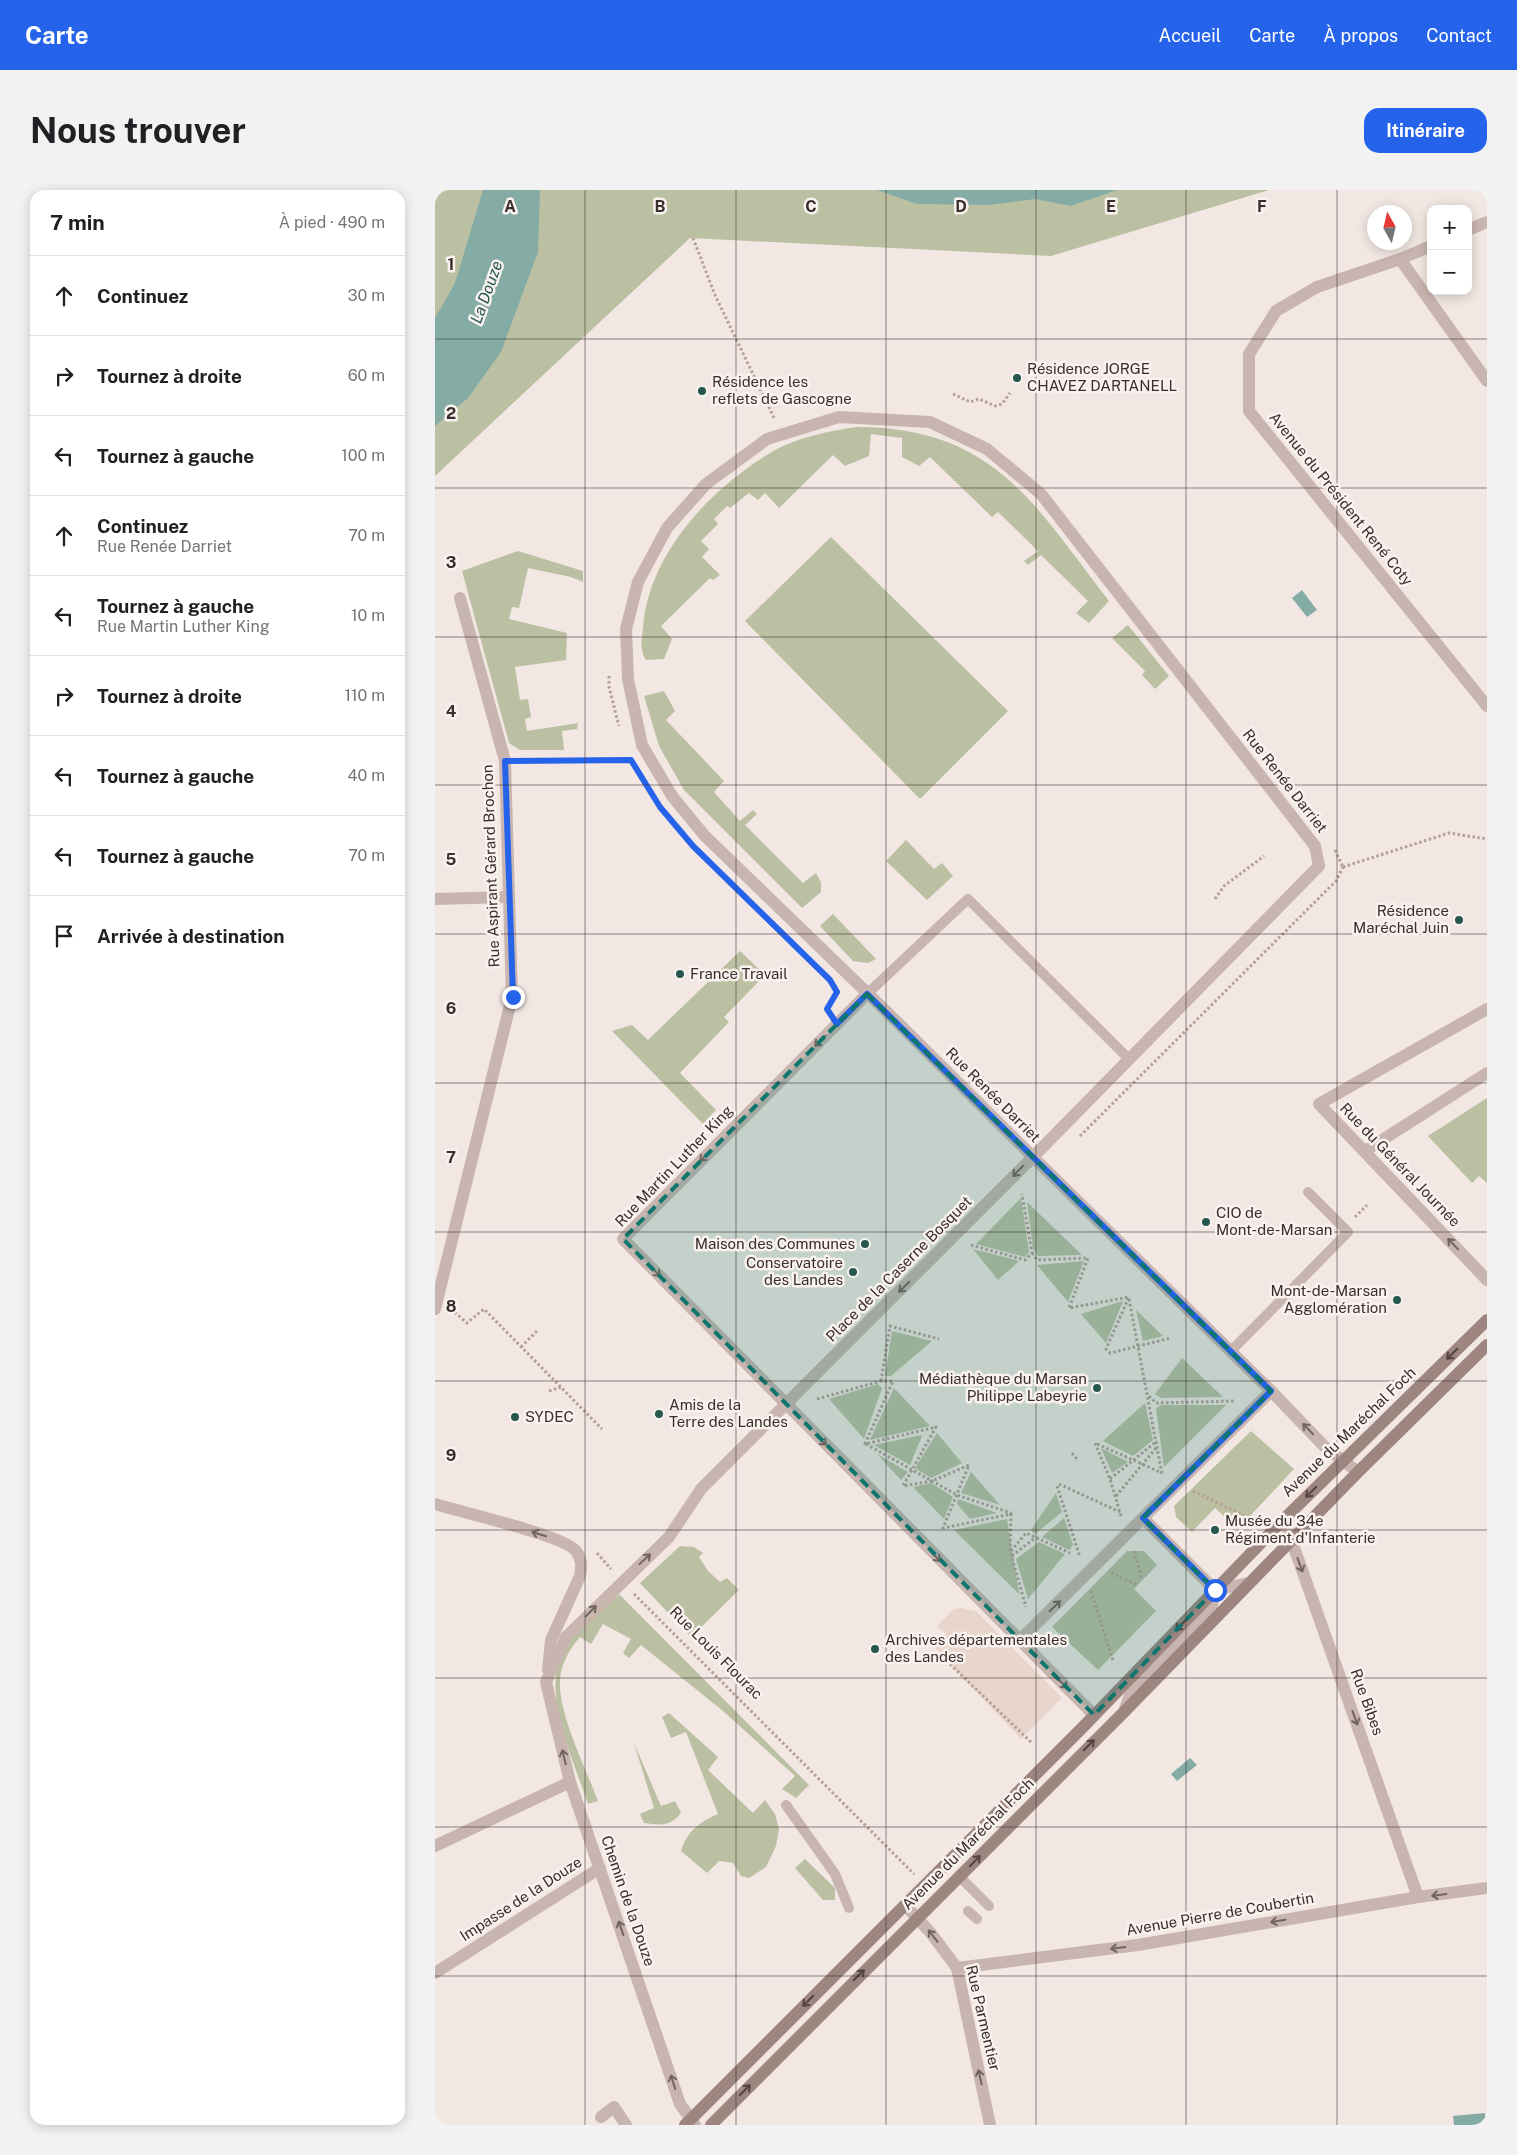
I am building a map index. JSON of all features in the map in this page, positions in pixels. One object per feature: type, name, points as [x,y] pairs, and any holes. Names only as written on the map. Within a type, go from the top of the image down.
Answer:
[{"type":"main road","name":"Avenue du Maréchal Foch","points":[[690,2123],[1094,1715],[1284,1519],[1487,1320]]},
{"type":"main road","name":"Avenue du Maréchal Foch","points":[[711,2125],[1124,1712],[1291,1539],[1487,1345]]},
{"type":"street","points":[[1472,228],[1487,222]]},
{"type":"street","name":"Avenue du Président René Coty","points":[[1427,248],[1400,260],[1317,287],[1276,311],[1249,354],[1249,411],[1487,706]]},
{"type":"street","points":[[1400,260],[1487,381]]},
{"type":"street","name":"Rue Renée Darriet","points":[[839,417],[930,422],[987,449],[1041,494],[1315,846],[1319,866],[1033,1157],[704,835],[672,796],[642,744],[627,679],[626,629],[637,582],[667,528],[706,484],[767,439],[781,435],[839,417]]},
{"type":"street","name":"Rue Aspirant Gérard Brochon","points":[[435,1309],[440,1268],[513,997],[505,761],[459,598]]},
{"type":"street","points":[[435,899],[509,896]]},
{"type":"street","name":"Rue Martin Luther King","points":[[787,1405],[623,1239],[867,994]]},
{"type":"street","name":"Rue du Général Journée","points":[[1487,1009],[1319,1104],[1487,1280]]},
{"type":"street","points":[[1365,1151],[1487,1073]]},
{"type":"street","points":[[1033,1157],[1271,1391],[1325,1447],[1344,1459],[1358,1472]]},
{"type":"street","name":"Place de la Caserne Bosquet","points":[[621,1581],[669,1536],[701,1489],[1033,1157]]},
{"type":"street","points":[[1020,1640],[1271,1391]]},
{"type":"street","points":[[787,1405],[1094,1715]]},
{"type":"street","name":"Chemin de la Douze","points":[[435,1504],[565,1543],[575,1550],[580,1558],[582,1566],[580,1576],[551,1640],[546,1682],[570,1782],[680,2104],[690,2123]]},
{"type":"street","points":[[1143,1518],[1215,1590]]},
{"type":"street","name":"Rue Bibes","points":[[1284,1519],[1418,1897]]},
{"type":"street","points":[[546,1682],[566,1637],[621,1581]]},
{"type":"street","points":[[1215,1590],[1247,1584]]},
{"type":"street","points":[[1124,1712],[1129,1695],[1211,1609],[1215,1590]]},
{"type":"street","points":[[435,1846],[570,1782]]},
{"type":"street","name":"Impasse de la Douze","points":[[435,1973],[600,1868]]},
{"type":"street","name":"Avenue Pierre de Coubertin","points":[[957,1968],[1138,1945],[1418,1897],[1487,1888]]},
{"type":"street","name":"Rue Parmentier","points":[[905,1905],[957,1968],[990,2125]]},
{"type":"street","points":[[601,2117],[614,2107],[626,2125]]},
{"type":"lane","points":[[867,994],[968,899],[1129,1059]]},
{"type":"lane","points":[[1230,1352],[1347,1232],[1308,1192]]},
{"type":"lane","points":[[786,1805],[835,1874],[849,1908]]},
{"type":"lane","points":[[959,1876],[989,1906]]},
{"type":"lane","points":[[969,1911],[977,1919]]},
{"type":"path","points":[[693,238],[715,294],[781,435]]},
{"type":"path","points":[[953,394],[970,402],[979,399],[995,406],[1001,404],[1009,393]]},
{"type":"path","points":[[767,423],[784,418]]},
{"type":"path","points":[[609,670],[609,687],[620,732]]},
{"type":"path","points":[[627,753],[636,768]]},
{"type":"path","points":[[505,761],[631,760]]},
{"type":"path","points":[[1332,844],[1343,867],[1449,833],[1487,839]]},
{"type":"path","points":[[1215,899],[1224,886],[1264,856]]},
{"type":"path","points":[[830,980],[837,992],[827,1009],[837,1024]]},
{"type":"path","points":[[1022,1194],[1032,1253],[1037,1260],[1088,1258],[1069,1308],[1129,1298]]},
{"type":"path","points":[[971,1245],[1025,1260],[1032,1253]]},
{"type":"path","points":[[438,1296],[467,1323],[484,1309],[602,1428]]},
{"type":"path","points":[[1080,1556],[1058,1485],[1122,1514],[1095,1443],[1163,1474],[1129,1298]]},
{"type":"path","points":[[1129,1298],[1106,1349],[1110,1353],[1171,1338]]},
{"type":"path","points":[[881,1381],[890,1326],[939,1339]]},
{"type":"path","points":[[521,1347],[537,1330]]},
{"type":"path","points":[[817,1399],[881,1381],[893,1381],[865,1444]]},
{"type":"path","points":[[549,1391],[561,1387]]},
{"type":"path","points":[[1148,1395],[1155,1403],[1235,1401]]},
{"type":"path","points":[[865,1444],[936,1427],[903,1486],[932,1481],[969,1465],[943,1528],[1011,1514]]},
{"type":"path","points":[[1110,1479],[1157,1441]]},
{"type":"path","points":[[865,1444],[957,1495],[1011,1514]]},
{"type":"path","points":[[1115,1496],[1157,1446]]},
{"type":"path","points":[[1072,1454],[1077,1459]]},
{"type":"path","points":[[1186,1488],[1253,1520]]},
{"type":"path","points":[[1011,1514],[1010,1551],[1026,1607]]},
{"type":"path","points":[[1010,1551],[1026,1533],[1071,1553]]},
{"type":"path","points":[[1012,1556],[1036,1537]]},
{"type":"path","name":"Rue Louis Flourac","points":[[590,1546],[621,1581],[925,1886]]},
{"type":"path","points":[[1132,1546],[1142,1580]]},
{"type":"path","points":[[1107,1571],[1137,1585]]},
{"type":"path","points":[[1085,1577],[1089,1584],[1113,1661]]},
{"type":"path","points":[[950,1664],[1033,1744]]},
{"type":"highlighted area","points":[[867,994],[1271,1391],[1143,1518],[1215,1590],[1094,1715],[623,1239]]},
{"type":"green space","points":[[435,190],[1269,190],[1051,256],[690,238],[435,476]]},
{"type":"green space","points":[[856,427],[903,430],[943,441],[977,456],[1006,478],[1032,503],[1109,601],[1089,623],[1076,613],[1088,601],[1041,555],[1028,565],[1024,561],[1038,551],[998,512],[992,517],[930,457],[919,466],[902,457],[902,438],[871,434],[869,456],[845,466],[833,455],[779,508],[765,493],[758,500],[749,493],[730,508],[727,506],[714,519],[718,524],[701,541],[709,549],[702,557],[720,575],[713,580],[710,578],[661,626],[672,639],[664,659],[646,660],[642,648],[642,640],[648,599],[657,573],[671,548],[688,524],[729,482],[775,450],[804,438]]},
{"type":"green space","points":[[831,537],[1008,711],[920,799],[745,621]]},
{"type":"green space","points":[[518,551],[583,571],[583,582],[571,577],[528,568],[519,608],[512,607],[509,619],[567,633],[566,660],[515,667],[520,700],[528,699],[531,717],[525,719],[527,731],[578,723],[577,729],[562,731],[564,750],[520,750],[509,743],[462,571]]},
{"type":"green space","points":[[1128,625],[1169,676],[1155,689],[1142,675],[1145,671],[1112,638]]},
{"type":"green space","points":[[664,691],[675,711],[666,720],[724,781],[714,792],[740,821],[753,810],[757,814],[745,825],[803,883],[816,873],[821,882],[821,892],[802,908],[684,790],[659,746],[644,696]]},
{"type":"green space","points":[[906,840],[934,869],[942,863],[953,876],[927,900],[886,861]]},
{"type":"green space","points":[[833,914],[876,959],[868,963],[853,961],[820,926]]},
{"type":"green space","points":[[740,951],[765,975],[724,1017],[729,1022],[680,1073],[716,1110],[703,1124],[612,1031],[632,1025],[648,1040]]},
{"type":"green space","points":[[1487,1098],[1487,1183],[1479,1176],[1472,1183],[1428,1136]]},
{"type":"green space","points":[[1021,1198],[1029,1252],[1025,1257],[976,1244]]},
{"type":"green space","points":[[1027,1202],[1082,1255],[1038,1256],[1033,1249]]},
{"type":"green space","points":[[973,1249],[1019,1261],[998,1280]]},
{"type":"green space","points":[[1084,1261],[1068,1302],[1037,1265]]},
{"type":"green space","points":[[1123,1301],[1106,1343],[1081,1314]]},
{"type":"green space","points":[[1136,1310],[1163,1336],[1143,1341]]},
{"type":"green space","points":[[892,1331],[932,1341],[891,1376],[885,1376]]},
{"type":"green space","points":[[1182,1358],[1223,1397],[1161,1398],[1155,1394]]},
{"type":"green space","points":[[878,1384],[882,1388],[864,1439],[829,1399]]},
{"type":"green space","points":[[894,1388],[930,1426],[870,1440]]},
{"type":"green space","points":[[1145,1403],[1153,1440],[1133,1456],[1103,1441]]},
{"type":"green space","points":[[1160,1405],[1226,1405],[1164,1467],[1156,1409]]},
{"type":"green space","points":[[1251,1431],[1294,1469],[1238,1529],[1215,1508],[1192,1532],[1176,1517],[1174,1506]]},
{"type":"green space","points":[[937,1433],[962,1463],[931,1478],[915,1468]]},
{"type":"green space","points":[[921,1435],[910,1465],[874,1445]]},
{"type":"green space","points":[[1101,1448],[1128,1462],[1112,1473]]},
{"type":"green space","points":[[877,1454],[908,1472],[901,1480]]},
{"type":"green space","points":[[971,1472],[1000,1505],[961,1493]]},
{"type":"green space","points":[[931,1483],[953,1497],[944,1519],[913,1487]]},
{"type":"green space","points":[[1056,1493],[1062,1512],[1035,1534],[1031,1530]]},
{"type":"green space","points":[[958,1499],[997,1513],[970,1519],[957,1504]]},
{"type":"green space","points":[[1064,1518],[1073,1545],[1069,1550],[1042,1537]]},
{"type":"green space","points":[[1007,1519],[1019,1594],[954,1530]]},
{"type":"green space","points":[[1039,1542],[1065,1554],[1028,1599],[1016,1559]]},
{"type":"green space","points":[[680,1546],[694,1547],[703,1553],[699,1557],[708,1571],[720,1582],[727,1578],[739,1590],[691,1637],[640,1583]]},
{"type":"green space","points":[[1127,1551],[1144,1551],[1157,1565],[1134,1589],[1156,1611],[1098,1670],[1052,1627]]},
{"type":"green space","points":[[619,1594],[809,1785],[796,1798],[782,1789],[795,1776],[723,1711],[641,1645],[629,1658],[623,1653],[631,1639],[603,1624],[591,1644],[580,1637],[576,1642],[565,1660],[560,1679],[561,1699],[569,1728],[598,1801],[588,1804],[561,1724],[556,1681],[559,1661],[567,1644]]},
{"type":"green space","points":[[669,1713],[718,1757],[708,1770],[753,1813],[765,1800],[775,1814],[779,1829],[776,1846],[766,1867],[749,1878],[741,1876],[733,1863],[719,1861],[707,1873],[681,1851],[687,1838],[695,1828],[705,1820],[718,1814],[686,1732],[671,1738],[662,1717]]},
{"type":"green space","points":[[634,1743],[661,1806],[675,1801],[681,1813],[669,1823],[644,1823],[640,1814],[654,1808]]},
{"type":"green space","points":[[805,1859],[835,1888],[835,1900],[823,1900],[795,1868]]},
{"type":"shaded area","points":[[961,1608],[976,1611],[1062,1698],[1021,1739],[934,1647],[946,1635],[937,1626],[954,1609]]},
{"type":"water","name":"La Douze","points":[[483,190],[540,190],[538,252],[501,352],[468,398],[435,426],[435,318],[455,283]]},
{"type":"water","points":[[877,190],[1117,190],[1071,206],[1035,199],[989,205],[917,204]]},
{"type":"water","points":[[1302,590],[1317,610],[1307,617],[1292,598]]},
{"type":"water","points":[[1190,1758],[1197,1765],[1177,1781],[1171,1774]]},
{"type":"water","points":[[1485,2113],[1486,2125],[1454,2125],[1453,2116]]},
{"type":"place","name":"Résidence JORGE CHAVEZ DARTANELL","points":[[1017,378]]},
{"type":"place","name":"Résidence les reflets de Gascogne","points":[[702,391]]},
{"type":"place","name":"Résidence Maréchal Juin","points":[[1459,920]]},
{"type":"place","name":"France Travail","points":[[680,974]]},
{"type":"place","name":"CIO de Mont-de-Marsan","points":[[1206,1222]]},
{"type":"place","name":"Maison des Communes","points":[[865,1244]]},
{"type":"place","name":"Conservatoire des Landes","points":[[853,1272]]},
{"type":"place","name":"Mont-de-Marsan Agglomération","points":[[1397,1300]]},
{"type":"place","name":"Médiathèque du Marsan Philippe Labeyrie","points":[[1097,1388]]},
{"type":"place","name":"Amis de la Terre des Landes","points":[[659,1414]]},
{"type":"place","name":"SYDEC","points":[[515,1417]]},
{"type":"place","name":"Musée du 34e Régiment d'Infanterie","points":[[1215,1530]]},
{"type":"place","name":"Archives départementales des Landes","points":[[875,1649]]},
{"type":"route","points":[[513,997],[505,761],[631,760],[660,807],[693,846],[830,980],[837,992],[827,1009],[837,1024],[867,994],[1271,1391],[1143,1518],[1215,1590]]}]
